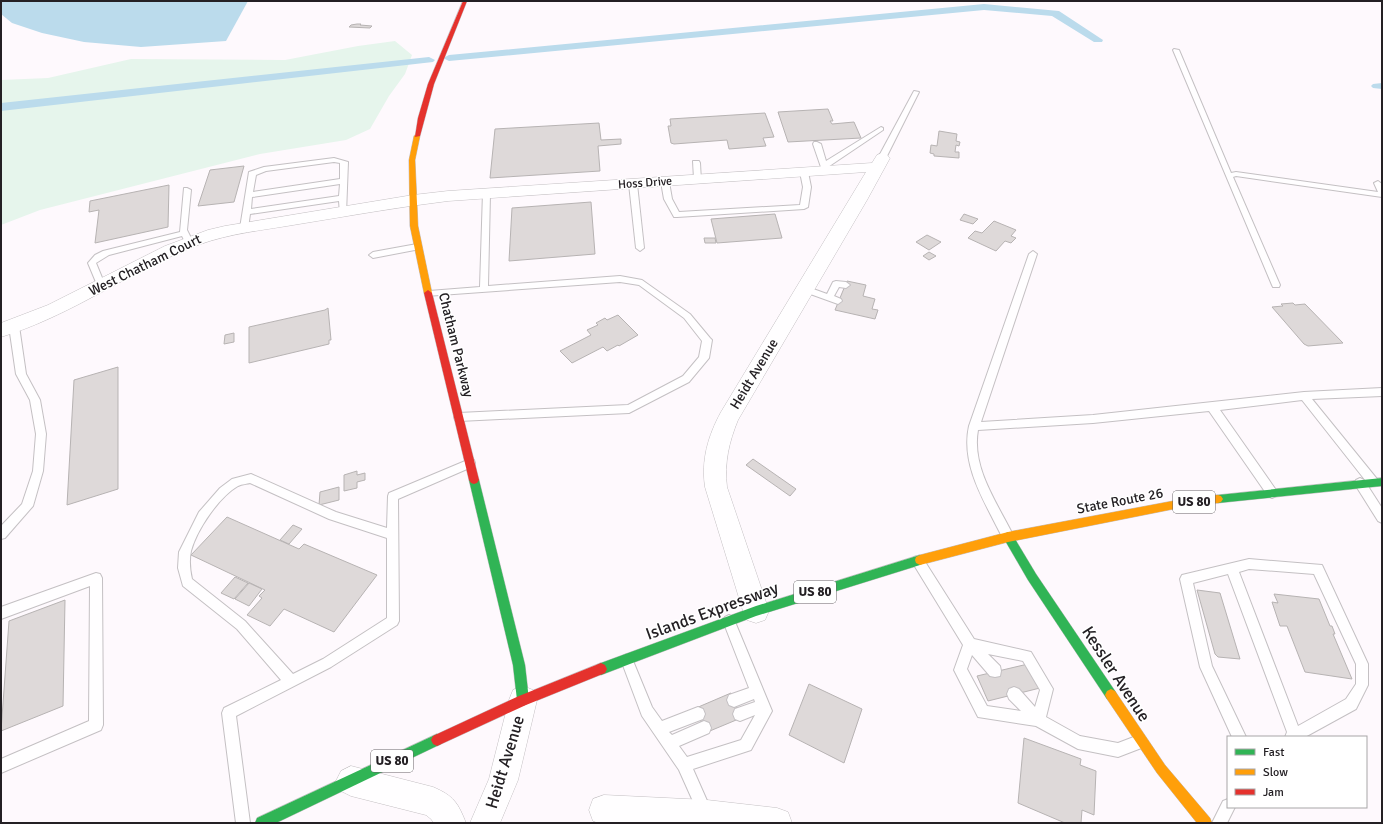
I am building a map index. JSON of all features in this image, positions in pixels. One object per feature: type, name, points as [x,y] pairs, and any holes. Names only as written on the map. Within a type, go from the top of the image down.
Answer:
[{"type":"main road","name":"Chatham Parkway","points":[[465,1],[432,76],[421,113],[412,160],[413,200],[417,247],[519,665],[523,700]]},
{"type":"main road","name":"State Route 26","points":[[1008,537],[1180,504],[1377,482]]},
{"type":"main road","name":"Islands Expressway","points":[[523,700],[756,611],[918,560],[1008,537]]},
{"type":"main road","name":"Kessler Avenue","points":[[1008,537],[1141,741],[1161,769],[1205,823]]},
{"type":"main road","name":"US 80","points":[[262,823],[523,700]]},
{"type":"street","name":"Hoss Drive","points":[[413,200],[804,172],[825,168],[880,162]]},
{"type":"street","name":"Heidt Avenue","points":[[756,611],[716,487],[714,462],[722,432],[728,418],[880,162]]},
{"type":"street","name":"West Chatham Court","points":[[8,328],[49,312],[101,285],[186,237],[208,235],[245,220],[343,205],[413,200]]},
{"type":"street","name":"Heidt Avenue","points":[[485,823],[503,780],[523,700]]},
{"type":"street","points":[[351,781],[433,802],[442,808],[451,823]]},
{"type":"street","points":[[604,810],[707,816],[777,823]]},
{"type":"lane","points":[[1176,50],[1276,285]]},
{"type":"lane","points":[[880,162],[916,92]]},
{"type":"lane","points":[[817,144],[825,168],[882,129]]},
{"type":"lane","points":[[245,220],[252,174],[264,170],[334,160],[344,162],[343,205]]},
{"type":"lane","points":[[696,164],[698,179]]},
{"type":"lane","points":[[664,182],[668,199],[677,215],[804,207],[807,186],[804,172]]},
{"type":"lane","points":[[1229,176],[1236,174],[1382,195]]},
{"type":"lane","points":[[249,195],[344,181]]},
{"type":"lane","points":[[1378,183],[1382,192]]},
{"type":"lane","points":[[633,184],[640,248]]},
{"type":"lane","points":[[101,285],[92,263],[98,257],[106,253],[186,237],[183,230],[187,190]]},
{"type":"lane","points":[[484,289],[486,194]]},
{"type":"lane","points":[[373,255],[417,247]]},
{"type":"lane","points":[[1008,537],[985,488],[972,453],[974,426],[1033,254]]},
{"type":"lane","points":[[429,294],[620,279],[642,283],[687,316],[707,340],[704,358],[686,379],[629,409],[459,417]]},
{"type":"lane","points":[[829,298],[836,284],[846,285]]},
{"type":"lane","points":[[805,289],[838,301]]},
{"type":"lane","points":[[1,534],[27,506],[38,470],[41,434],[35,400],[21,374],[8,328]]},
{"type":"lane","points":[[974,426],[1054,423],[1126,417],[1304,396],[1382,392]]},
{"type":"lane","points":[[1304,396],[1377,482]]},
{"type":"lane","points":[[1212,407],[1272,493]]},
{"type":"lane","points":[[243,823],[229,713],[327,663],[393,621],[393,496],[470,463]]},
{"type":"lane","points":[[291,681],[241,625],[187,582],[184,568],[184,552],[203,515],[224,491],[236,482],[251,478],[332,516],[393,535]]},
{"type":"lane","points":[[1360,483],[1382,518]]},
{"type":"lane","points":[[918,560],[970,644],[995,672]]},
{"type":"lane","points":[[1232,568],[1293,736],[1351,704],[1362,685],[1362,664],[1318,569],[1249,564],[1232,568],[1186,579],[1206,667],[1239,736]]},
{"type":"lane","points":[[1,613],[96,578],[96,725],[1,766]]},
{"type":"lane","points":[[684,765],[746,745],[765,711],[729,622]]},
{"type":"lane","points":[[970,644],[960,670],[983,712],[1038,720]]},
{"type":"lane","points":[[970,644],[1027,656],[1047,689],[1038,720]]},
{"type":"lane","points":[[627,659],[647,711],[684,765],[707,816]]},
{"type":"lane","points":[[734,700],[757,691]]},
{"type":"lane","points":[[1014,694],[1038,720],[1078,742],[1118,750],[1141,741]]},
{"type":"lane","points":[[740,714],[763,706]]},
{"type":"lane","points":[[660,729],[698,714]]},
{"type":"lane","points":[[669,743],[704,728]]},
{"type":"lane","points":[[1219,823],[1227,808]]},
{"type":"shaded area","points":[[395,41],[412,55],[405,74],[389,96],[370,129],[346,140],[260,154],[40,210],[1,225],[1,80],[48,78],[131,59],[285,60],[358,46]]},
{"type":"water","points":[[1,1],[248,1],[226,41],[141,47],[84,42],[42,33],[12,23],[1,14]]},
{"type":"building","points":[[357,24],[372,26],[370,28],[349,27]]},
{"type":"building","points":[[828,109],[833,121],[830,121],[832,124],[854,122],[861,138],[788,142],[778,112]]},
{"type":"building","points":[[765,113],[774,137],[763,138],[766,146],[729,149],[727,140],[671,143],[668,126],[671,126],[670,119]]},
{"type":"building","points":[[599,123],[601,140],[621,139],[621,144],[598,146],[600,171],[490,178],[495,129]]},
{"type":"building","points":[[939,131],[957,134],[956,141],[960,142],[959,146],[956,145],[955,152],[959,152],[959,158],[934,156],[934,154],[930,153],[931,145],[937,146]]},
{"type":"building","points":[[244,166],[234,202],[198,206],[210,170]]},
{"type":"building","points":[[169,185],[168,227],[95,243],[99,210],[89,212],[90,201]]},
{"type":"building","points":[[591,202],[595,254],[509,261],[512,208]]},
{"type":"building","points":[[775,214],[782,238],[717,243],[711,219]]},
{"type":"building","points":[[964,214],[978,219],[973,224],[960,220]]},
{"type":"building","points":[[994,221],[1016,230],[1011,236],[1016,238],[1011,243],[1005,241],[996,251],[968,238],[975,231],[982,233]]},
{"type":"building","points":[[927,235],[941,242],[929,250],[916,242]]},
{"type":"building","points":[[704,238],[715,238],[716,243],[705,243]]},
{"type":"building","points":[[929,252],[936,256],[929,260],[923,256]]},
{"type":"building","points":[[847,281],[866,285],[863,296],[875,299],[872,309],[878,310],[875,319],[835,310]]},
{"type":"building","points":[[1293,303],[1295,305],[1305,304],[1343,343],[1308,346],[1304,344],[1272,307],[1283,306],[1281,304]]},
{"type":"building","points":[[328,308],[331,340],[329,340],[329,344],[249,363],[249,327],[325,310]]},
{"type":"building","points":[[618,315],[638,335],[619,346],[618,345],[607,351],[603,347],[572,363],[560,351],[591,335],[587,330],[598,325],[596,323],[605,318],[607,320]]},
{"type":"building","points":[[234,333],[234,342],[224,344],[225,335]]},
{"type":"building","points":[[118,367],[118,489],[67,505],[74,380]]},
{"type":"building","points":[[753,459],[796,489],[790,496],[746,465]]},
{"type":"building","points":[[357,471],[357,475],[365,473],[365,480],[357,482],[357,488],[344,491],[344,475]]},
{"type":"building","points":[[339,487],[339,500],[319,505],[320,492]]},
{"type":"building","points":[[227,517],[299,549],[304,544],[377,575],[334,632],[284,609],[270,626],[247,615],[262,598],[259,596],[265,590],[191,555]]},
{"type":"building","points":[[293,525],[302,529],[289,544],[280,540]]},
{"type":"building","points":[[235,577],[248,583],[234,599],[221,593]]},
{"type":"building","points":[[249,583],[262,589],[249,606],[235,599]]},
{"type":"building","points":[[1197,590],[1220,593],[1240,659],[1218,657],[1215,654]]},
{"type":"building","points":[[1274,594],[1319,599],[1330,626],[1332,626],[1335,634],[1333,634],[1352,679],[1305,672],[1287,626],[1280,626],[1272,602],[1278,603]]},
{"type":"building","points":[[65,600],[63,706],[1,731],[9,621]]},
{"type":"building","points":[[1028,664],[1040,688],[988,701],[977,676]]},
{"type":"building","points":[[809,684],[862,709],[844,763],[789,735]]},
{"type":"building","points":[[731,693],[741,718],[705,733],[696,708]]},
{"type":"building","points":[[1024,738],[1081,759],[1080,765],[1096,771],[1094,815],[1082,810],[1081,823],[1065,823],[1018,803]]},
{"type":"waterway","points":[[449,58],[984,7],[1055,13],[1098,40]]},
{"type":"waterway","points":[[1,107],[429,60]]},
{"type":"waterway","points":[[1377,86],[1382,86]]},
{"type":"traffic: fast","points":[[474,480],[519,665],[523,700]]},
{"type":"traffic: fast","points":[[1218,499],[1382,482]]},
{"type":"traffic: fast","points":[[1008,537],[1032,577],[1111,695]]},
{"type":"traffic: fast","points":[[601,669],[756,611],[920,560]]},
{"type":"traffic: fast","points":[[262,823],[437,740]]},
{"type":"traffic: slow","points":[[417,136],[412,160],[414,226],[428,293]]},
{"type":"traffic: slow","points":[[920,560],[1008,537],[1194,501],[1218,499]]},
{"type":"traffic: slow","points":[[1111,695],[1161,769],[1205,823]]},
{"type":"traffic: jam","points":[[417,136],[431,84],[465,1]]},
{"type":"traffic: jam","points":[[428,293],[474,480]]},
{"type":"traffic: jam","points":[[437,740],[523,700],[601,669]]}]
